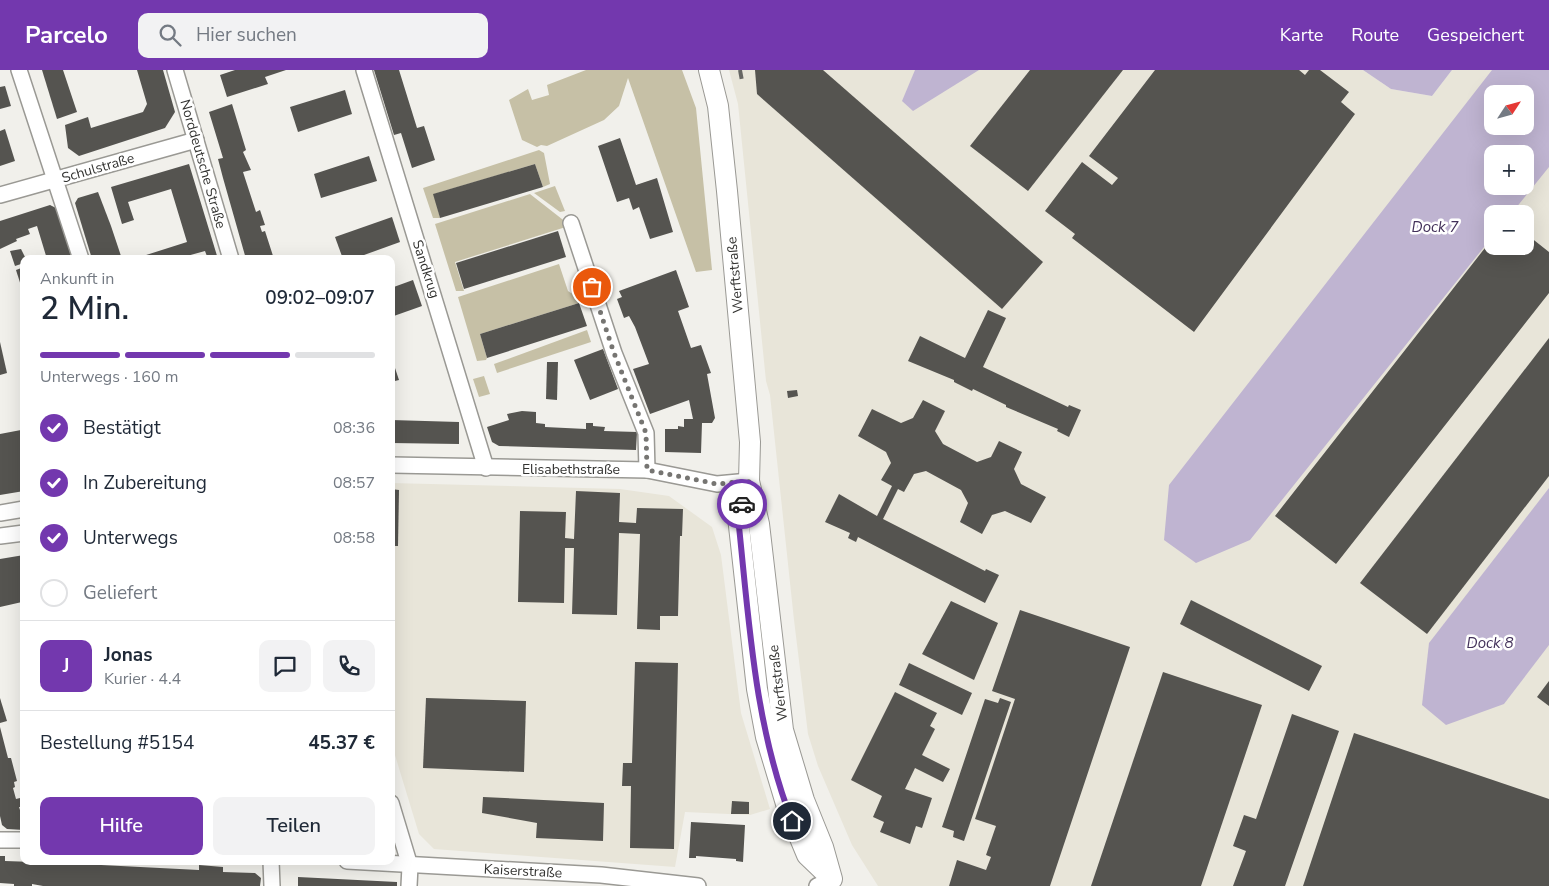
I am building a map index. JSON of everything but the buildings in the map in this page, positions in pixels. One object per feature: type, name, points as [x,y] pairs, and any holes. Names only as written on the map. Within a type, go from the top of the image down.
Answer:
[{"type":"main road","name":"Werftstraße","points":[[709,70],[718,106],[727,191],[750,442],[749,481],[759,524],[783,730],[804,800],[823,847],[829,884]]},
{"type":"street","points":[[19,70],[80,255]]},
{"type":"street","name":"Norddeutsche Straße","points":[[176,70],[230,255]]},
{"type":"street","name":"Sandkrug","points":[[364,70],[486,468]]},
{"type":"street","name":"Schulstraße","points":[[0,195],[196,140]]},
{"type":"street","points":[[571,223],[614,353],[646,433],[647,470]]},
{"type":"street","name":"Elisabethstraße","points":[[395,465],[647,470],[717,484],[749,481]]},
{"type":"street","points":[[0,513],[20,510]]},
{"type":"street","points":[[0,536],[20,533]]},
{"type":"street","points":[[395,816],[410,866],[409,886]]},
{"type":"street","points":[[0,840],[20,840]]},
{"type":"street","points":[[271,865],[272,886]]},
{"type":"street","name":"Kaiserstraße","points":[[395,865],[536,879],[601,875],[698,886]]},
{"type":"shaded area","points":[[586,70],[682,70],[696,108],[712,270],[696,272],[628,78],[619,106],[604,120],[547,146],[541,145],[537,147],[522,140],[509,100],[528,89],[532,100],[549,95],[547,85]]},
{"type":"shaded area","points":[[729,70],[1363,70],[1391,89],[1432,96],[1452,70],[1549,70],[1549,886],[878,886],[852,845],[818,766],[808,734],[770,395],[766,381],[738,104]]},
{"type":"shaded area","points":[[539,150],[544,153],[550,184],[543,187],[535,164],[434,194],[440,218],[433,218],[423,188]]},
{"type":"shaded area","points":[[555,186],[565,211],[560,212],[534,193]]},
{"type":"shaded area","points":[[530,194],[569,226],[455,262],[464,291],[456,291],[435,224]]},
{"type":"shaded area","points":[[559,264],[568,291],[577,297],[579,303],[480,334],[487,358],[486,360],[477,361],[458,297]]},
{"type":"shaded area","points":[[587,330],[591,342],[497,373],[494,364]]},
{"type":"shaded area","points":[[484,376],[490,394],[479,397],[473,379]]},
{"type":"shaded area","points":[[395,483],[620,489],[669,496],[712,527],[721,555],[741,713],[770,809],[750,815],[685,812],[675,867],[434,849],[419,834],[395,755]]},
{"type":"water","points":[[915,70],[979,70],[913,111],[902,101]]},
{"type":"water","points":[[1363,70],[1452,70],[1432,96],[1391,89]]},
{"type":"water","name":"Dock 7","points":[[1492,70],[1549,70],[1549,167],[1534,186],[1534,145],[1484,145],[1484,195],[1526,195],[1518,205],[1484,205],[1484,247],[1250,540],[1196,563],[1164,540],[1169,485]]},
{"type":"water","name":"Dock 8","points":[[1549,488],[1549,645],[1504,704],[1446,725],[1422,705],[1429,643]]},
{"type":"railway","points":[[740,70],[742,81]]},
{"type":"way so far","points":[[592,287],[614,353],[646,433],[647,470],[717,484],[749,481],[742,504]]},
{"type":"route","points":[[742,504],[738,517],[757,689],[766,737],[792,821]]}]
